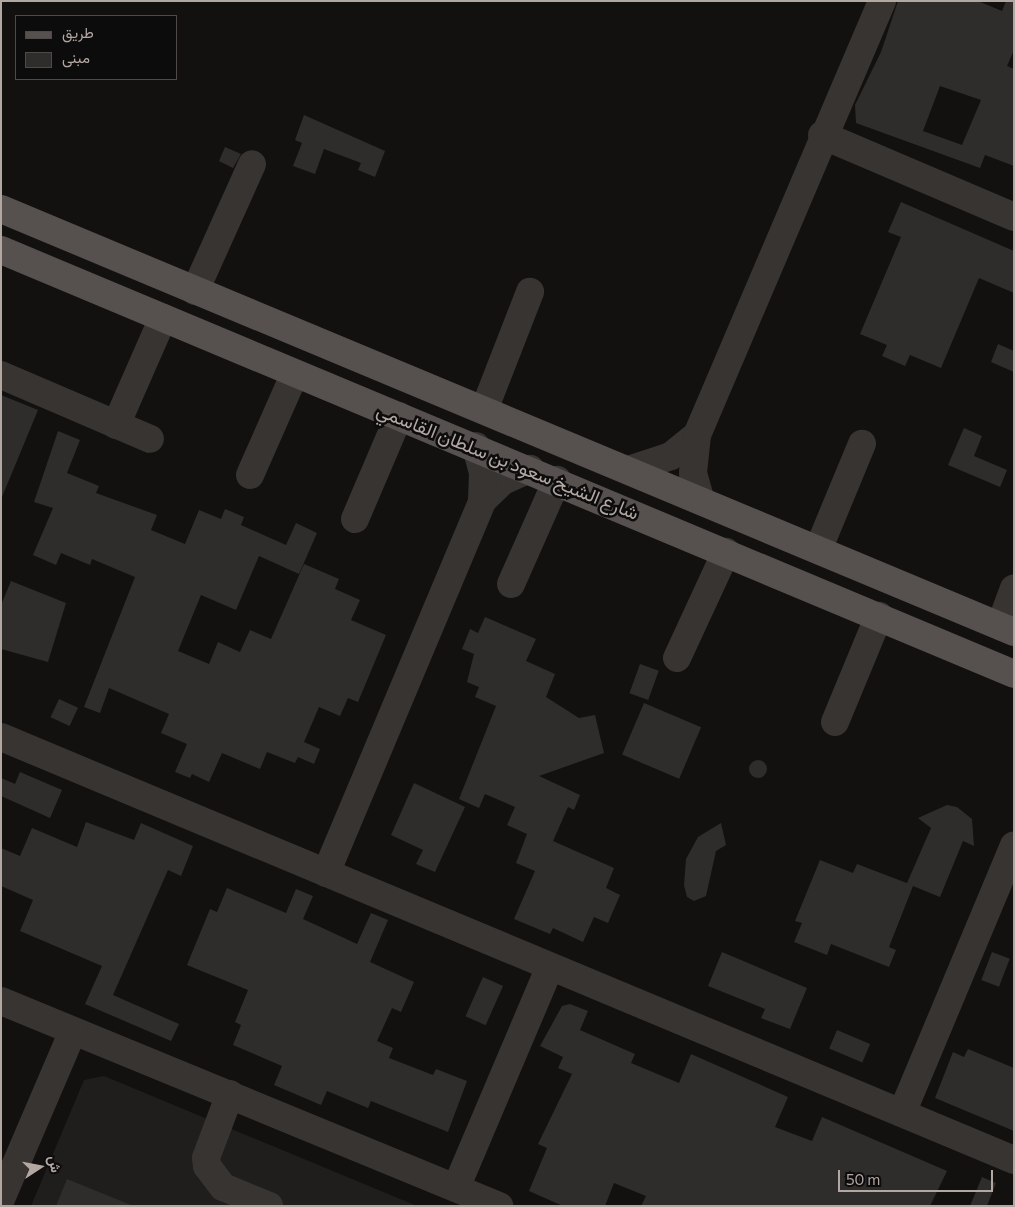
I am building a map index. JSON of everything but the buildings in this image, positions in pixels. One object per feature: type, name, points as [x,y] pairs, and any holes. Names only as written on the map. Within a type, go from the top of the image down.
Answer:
[{"type":"main road","name":"شارع الشيخ سعود بن سلطان القاسمي","points":[[1,209],[1007,629]]},
{"type":"main road","name":"شارع الشيخ سعود بن سلطان القاسمي","points":[[1,250],[399,416],[476,446],[1014,674]]},
{"type":"main road","points":[[69,279],[77,260],[85,255],[117,256]]},
{"type":"street","points":[[702,501],[692,473],[697,435],[822,135],[882,1]]},
{"type":"street","points":[[822,135],[1014,217]]},
{"type":"street","points":[[195,291],[252,164]]},
{"type":"street","points":[[484,410],[530,292]]},
{"type":"street","points":[[116,425],[163,318]]},
{"type":"street","points":[[250,475],[295,373]]},
{"type":"street","points":[[1,375],[150,439]]},
{"type":"street","points":[[355,519],[399,416]]},
{"type":"street","points":[[628,470],[671,456],[697,435]]},
{"type":"street","points":[[818,550],[862,444]]},
{"type":"street","points":[[326,873],[482,501],[483,473],[476,446]]},
{"type":"street","points":[[482,501],[503,481],[530,469]]},
{"type":"street","points":[[511,584],[557,480]]},
{"type":"street","points":[[678,658],[726,552]]},
{"type":"street","points":[[1007,629],[1014,588]]},
{"type":"street","points":[[835,722],[879,616]]},
{"type":"street","points":[[1,737],[1014,1160]]},
{"type":"street","points":[[902,1113],[1014,845]]},
{"type":"street","points":[[456,1188],[550,967]]},
{"type":"street","points":[[1,1001],[499,1206]]},
{"type":"street","points":[[1,1199],[73,1031]]},
{"type":"street","points":[[230,1094],[206,1158],[207,1166],[223,1187],[268,1206]]},
{"type":"shaded area","points":[[104,1076],[417,1206],[31,1206],[84,1080]]}]
